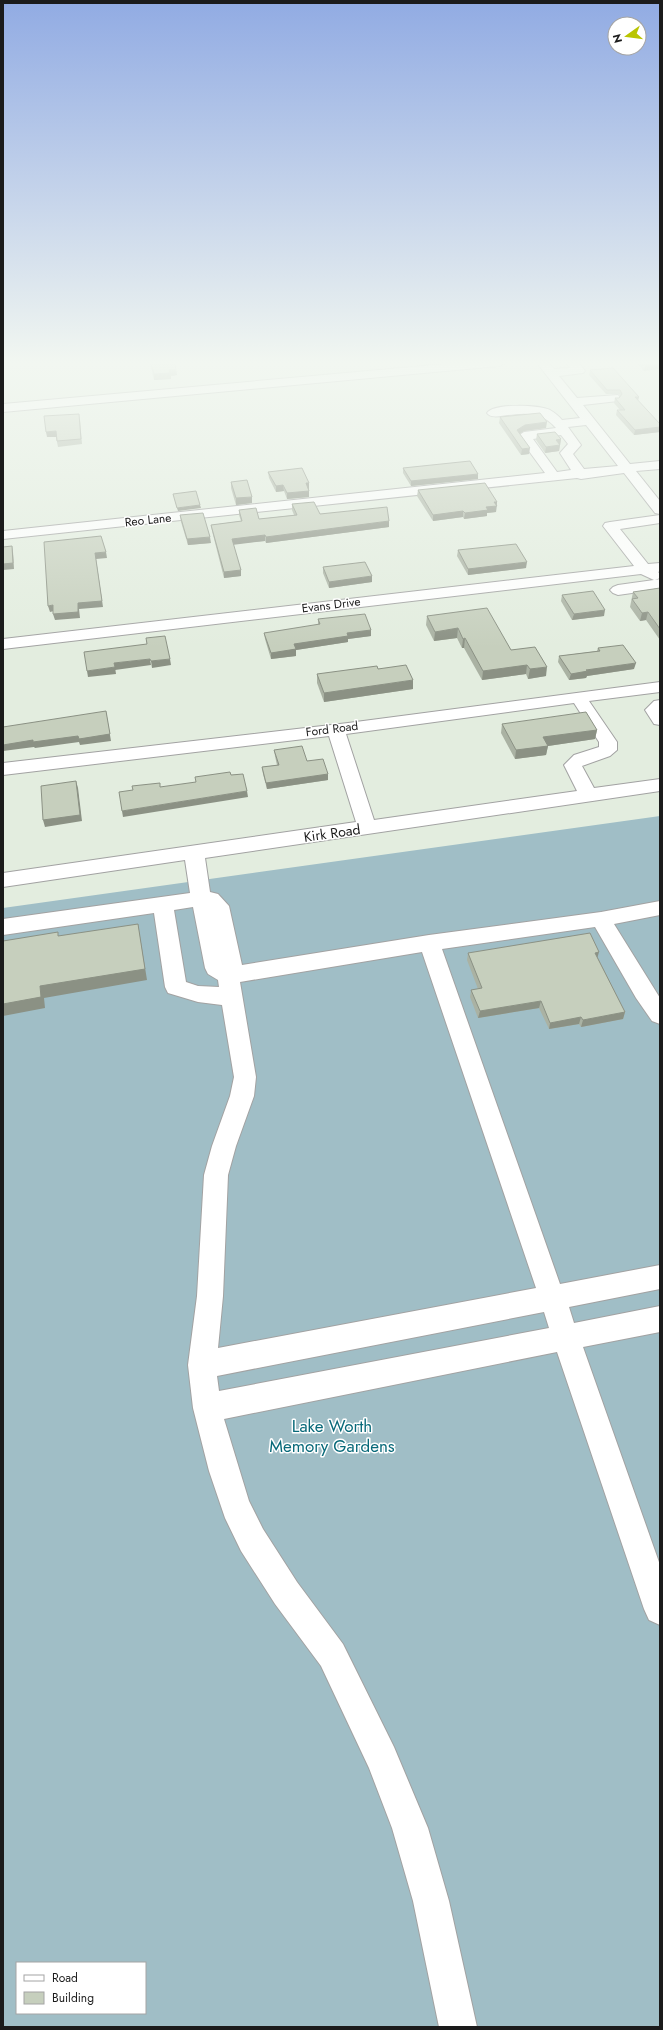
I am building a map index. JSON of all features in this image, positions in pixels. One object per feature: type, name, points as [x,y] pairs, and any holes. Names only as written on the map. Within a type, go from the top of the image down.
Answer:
[{"type":"street","points":[[540,458],[554,477]]},
{"type":"street","points":[[569,458],[581,475]]},
{"type":"street","points":[[618,458],[660,510]]},
{"type":"street","name":"Reo Lane","points":[[3,535],[628,470],[660,465]]},
{"type":"street","points":[[660,519],[610,526],[644,569],[660,580]]},
{"type":"street","name":"Evans Drive","points":[[3,644],[660,567]]},
{"type":"street","points":[[618,590],[660,584]]},
{"type":"street","name":"Ford Road","points":[[3,769],[336,729],[660,686]]},
{"type":"street","points":[[578,697],[608,742],[608,750],[602,754],[578,759],[573,765],[574,772],[589,796]]},
{"type":"street","points":[[660,705],[654,710],[660,720]]},
{"type":"street","points":[[336,729],[367,828]]},
{"type":"street","name":"Kirk Road","points":[[3,880],[660,785]]},
{"type":"street","points":[[194,852],[201,899],[216,968],[230,987],[244,1076],[242,1096],[224,1146],[216,1175],[210,1251],[210,1296],[202,1366],[207,1408],[224,1471],[236,1507],[252,1540],[286,1593],[332,1655],[388,1773],[410,1828],[431,1901],[458,2027]]},
{"type":"street","points":[[3,926],[201,899]]},
{"type":"street","points":[[162,904],[176,987],[198,994],[429,943],[660,908]]},
{"type":"street","points":[[601,918],[625,965],[660,1015]]},
{"type":"street","points":[[429,943],[564,1338],[660,1610]]},
{"type":"street","points":[[202,1366],[660,1277]]},
{"type":"street","points":[[207,1408],[660,1319]]},
{"type":"green space","name":"Lake Worth Memory Gardens","points":[[660,816],[660,2027],[3,2027],[3,908]]},
{"type":"building","points":[[470,461],[478,474],[411,481],[403,468]]},
{"type":"building","points":[[302,468],[309,483],[306,483],[309,491],[287,493],[283,485],[276,486],[268,472]]},
{"type":"building","points":[[247,480],[252,497],[236,498],[231,482]]},
{"type":"building","points":[[485,483],[497,502],[494,502],[497,506],[486,507],[488,510],[465,513],[463,511],[433,515],[418,490]]},
{"type":"building","points":[[196,491],[200,505],[177,508],[173,494]]},
{"type":"building","points":[[314,502],[320,514],[387,507],[389,521],[266,537],[265,535],[232,539],[241,570],[224,572],[211,525],[242,521],[239,510],[256,508],[259,519],[297,515],[292,504]]},
{"type":"building","points":[[203,513],[210,537],[187,539],[180,515]]},
{"type":"building","points":[[101,536],[106,552],[95,553],[102,601],[78,603],[78,612],[53,614],[53,605],[48,606],[44,542]]},
{"type":"building","points":[[516,544],[527,562],[468,569],[458,550]]},
{"type":"building","points":[[12,546],[13,563],[3,564],[3,547]]},
{"type":"building","points":[[365,562],[372,576],[329,582],[323,567]]},
{"type":"building","points":[[660,588],[660,629],[648,612],[642,613],[632,599],[638,598],[633,592]]},
{"type":"building","points":[[593,591],[605,610],[574,614],[562,595]]},
{"type":"building","points":[[487,608],[511,650],[535,647],[547,667],[530,669],[527,665],[483,671],[465,638],[463,639],[458,628],[435,632],[427,616]]},
{"type":"building","points":[[365,614],[371,630],[347,633],[348,636],[294,644],[296,649],[271,653],[264,633],[320,624],[318,619]]},
{"type":"building","points":[[165,636],[170,659],[151,661],[150,659],[114,663],[115,667],[87,671],[84,652],[147,644],[146,638]]},
{"type":"building","points":[[623,645],[636,663],[586,670],[588,671],[571,674],[559,656],[600,651],[598,648]]},
{"type":"building","points":[[406,665],[413,680],[324,693],[317,674],[377,666],[378,669]]},
{"type":"building","points":[[106,711],[110,734],[79,739],[78,736],[33,742],[33,740],[3,745],[3,727]]},
{"type":"building","points":[[586,712],[597,730],[543,737],[548,746],[516,750],[502,724]]},
{"type":"building","points":[[302,746],[307,761],[323,759],[328,774],[266,783],[262,767],[279,765],[274,750]]},
{"type":"building","points":[[230,772],[231,775],[243,774],[247,791],[122,811],[119,792],[133,790],[132,786],[160,783],[160,787],[196,782],[195,777]]},
{"type":"building","points":[[76,781],[80,815],[43,820],[41,786]]},
{"type":"building","points":[[138,924],[145,969],[40,986],[41,997],[3,1004],[3,941],[58,932],[58,936]]},
{"type":"building","points":[[590,933],[599,952],[595,953],[625,1012],[583,1020],[581,1017],[550,1023],[541,1001],[480,1011],[471,990],[482,988],[468,953]]}]
